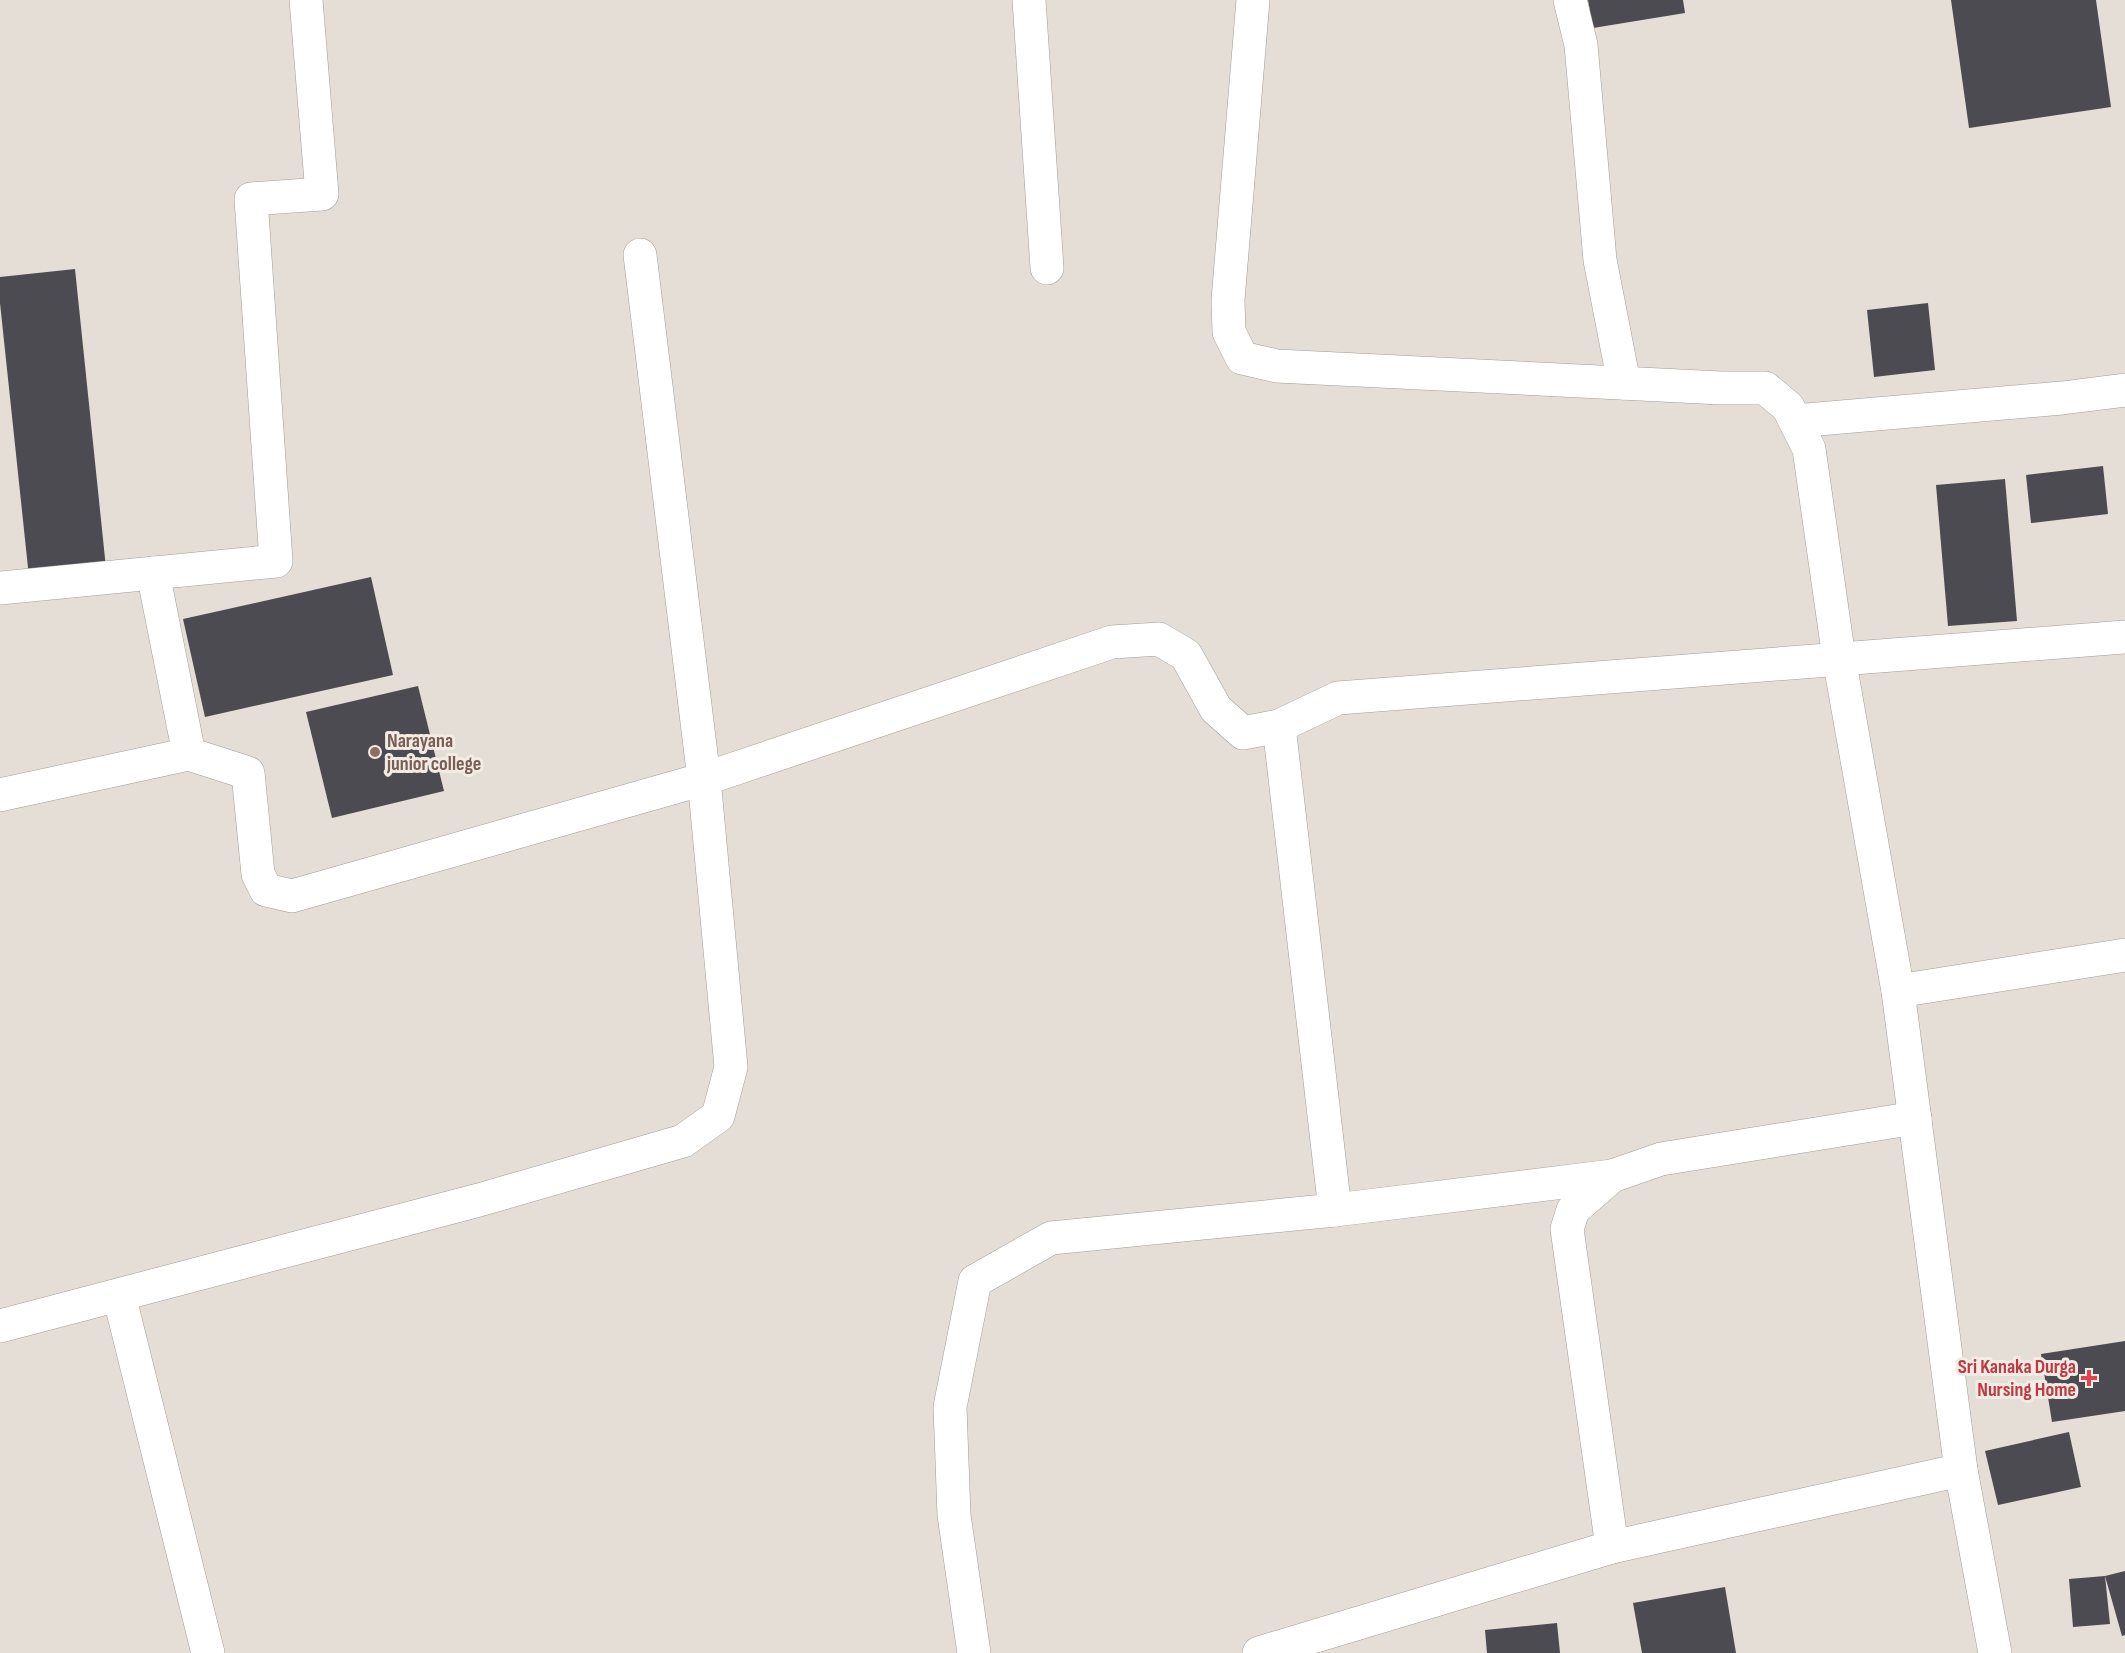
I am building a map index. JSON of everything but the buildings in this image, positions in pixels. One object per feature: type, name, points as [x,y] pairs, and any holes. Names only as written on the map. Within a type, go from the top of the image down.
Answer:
[{"type":"street","points":[[0,588],[276,561],[251,199],[322,194],[306,0]]},
{"type":"street","points":[[1029,0],[1047,268]]},
{"type":"street","points":[[1253,0],[1228,300],[1229,332],[1242,358],[1277,366],[1766,388],[1788,407],[1809,449],[1839,658],[1898,991],[1961,1470],[1995,1653]]},
{"type":"street","points":[[1570,0],[1581,45],[1600,260],[1624,383]]},
{"type":"street","points":[[0,1326],[479,1200],[683,1141],[718,1116],[731,1067],[704,779],[640,255]]},
{"type":"street","points":[[1795,421],[2125,390]]},
{"type":"street","points":[[153,573],[189,754]]},
{"type":"street","points":[[0,795],[189,754],[248,773],[258,874],[266,890],[292,896],[704,779],[1112,642],[1159,639],[1186,655],[1216,710],[1243,733],[1279,726],[1338,698],[2125,637]]},
{"type":"street","points":[[1279,726],[1335,1210]]},
{"type":"street","points":[[1898,991],[2125,955]]},
{"type":"street","points":[[974,1653],[954,1515],[950,1407],[975,1281],[1051,1238],[1335,1210],[1612,1176],[1661,1159],[1915,1119]]},
{"type":"street","points":[[1612,1176],[1573,1210],[1567,1229],[1612,1547]]},
{"type":"street","points":[[119,1295],[208,1653]]},
{"type":"street","points":[[1259,1653],[1612,1547],[1961,1470]]},
{"type":"place","name":"Narayana junior college","points":[[375,752]]},
{"type":"place","name":"Sri Kanaka Durga Nursing Home","points":[[2089,1378]]}]
